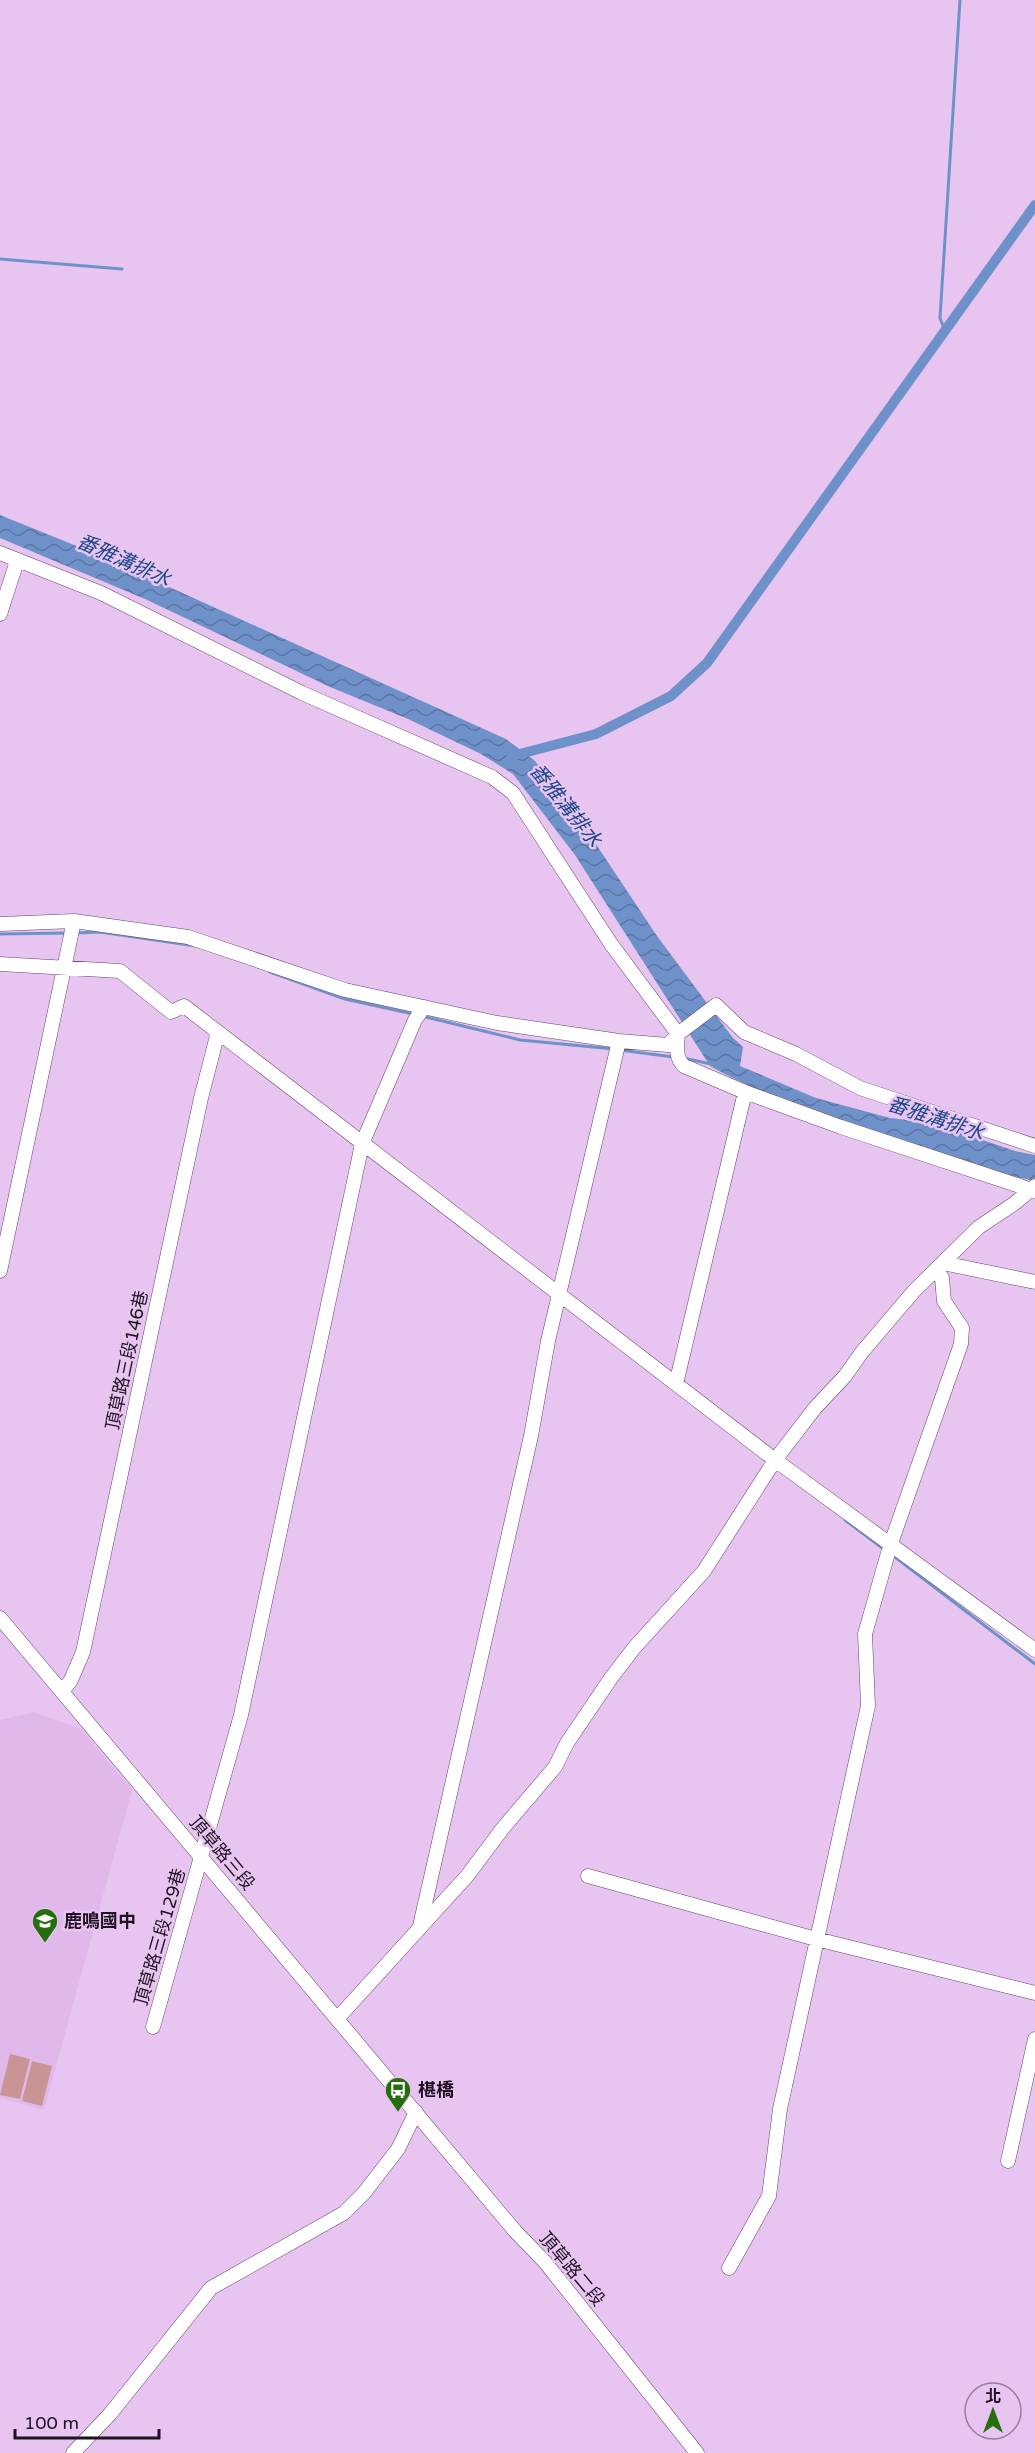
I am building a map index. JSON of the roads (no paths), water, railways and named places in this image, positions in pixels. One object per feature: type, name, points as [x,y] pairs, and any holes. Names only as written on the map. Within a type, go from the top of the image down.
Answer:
[{"type":"street","points":[[0,553],[101,593],[302,693],[492,777],[513,793],[611,944],[678,1034],[678,1057],[745,1092],[1034,1189]]},
{"type":"street","points":[[0,614],[17,561]]},
{"type":"street","points":[[0,924],[74,921],[188,937],[419,1013],[497,1023],[618,1047],[668,1045],[678,1034],[716,1005],[744,1032],[796,1054],[860,1088],[1035,1146]]},
{"type":"street","points":[[0,1271],[74,921]]},
{"type":"street","points":[[0,964],[120,971],[171,1012],[184,1006],[775,1460],[890,1546],[1034,1647]]},
{"type":"street","name":"頂草路三段129巷","points":[[153,2027],[241,1715],[362,1144],[419,1013]]},
{"type":"street","name":"頂草路三段146巷","points":[[62,1692],[71,1680],[83,1652],[201,1098],[218,1032]]},
{"type":"street","points":[[420,1928],[475,1690],[560,1293],[618,1047]]},
{"type":"street","points":[[676,1384],[745,1092]]},
{"type":"street","points":[[337,2019],[467,1876],[503,1828],[555,1767],[567,1743],[634,1648],[704,1571],[775,1460],[906,1300],[979,1227],[1034,1189]]},
{"type":"street","points":[[939,1266],[1035,1282]]},
{"type":"street","points":[[729,2268],[769,2196],[780,2109],[868,1706],[866,1634],[890,1546],[961,1344],[962,1328],[944,1301],[939,1266]]},
{"type":"street","name":"頂草路三段","points":[[0,1618],[416,2112]]},
{"type":"street","points":[[588,1876],[816,1939],[1035,1993]]},
{"type":"street","points":[[1008,2161],[1035,2039]]},
{"type":"street","points":[[73,2453],[110,2414],[211,2288],[344,2213],[364,2193],[398,2150],[416,2112]]},
{"type":"street","name":"頂草路二段","points":[[416,2112],[545,2262],[697,2453]]},
{"type":"water","name":"番雅溝排水","points":[[0,515],[94,553],[506,739],[534,760],[568,802],[657,936],[733,1038],[743,1047],[740,1066],[816,1098],[890,1118],[933,1123],[1015,1151],[1035,1155],[1035,1181],[894,1140],[817,1114],[710,1066],[575,855],[513,774],[481,754],[408,719],[330,687],[145,599],[0,538]]},
{"type":"waterway","points":[[945,331],[940,318],[960,0]]},
{"type":"waterway","points":[[512,756],[596,734],[671,696],[707,663],[1035,205]]},
{"type":"waterway","points":[[0,259],[122,269]]},
{"type":"waterway","points":[[74,933],[100,932],[196,946]]},
{"type":"waterway","points":[[0,934],[68,933]]},
{"type":"waterway","points":[[270,972],[345,999],[413,1014]]},
{"type":"waterway","points":[[422,1016],[520,1040],[614,1049]]},
{"type":"waterway","points":[[620,1050],[673,1057]]},
{"type":"waterway","points":[[683,1058],[711,1064]]},
{"type":"waterway","points":[[845,1520],[885,1550]]},
{"type":"waterway","points":[[891,1554],[1035,1664]]},
{"type":"place","name":"鹿鳴國中","points":[[45,1944]]},
{"type":"place","name":"椹橋","points":[[398,2113]]}]
